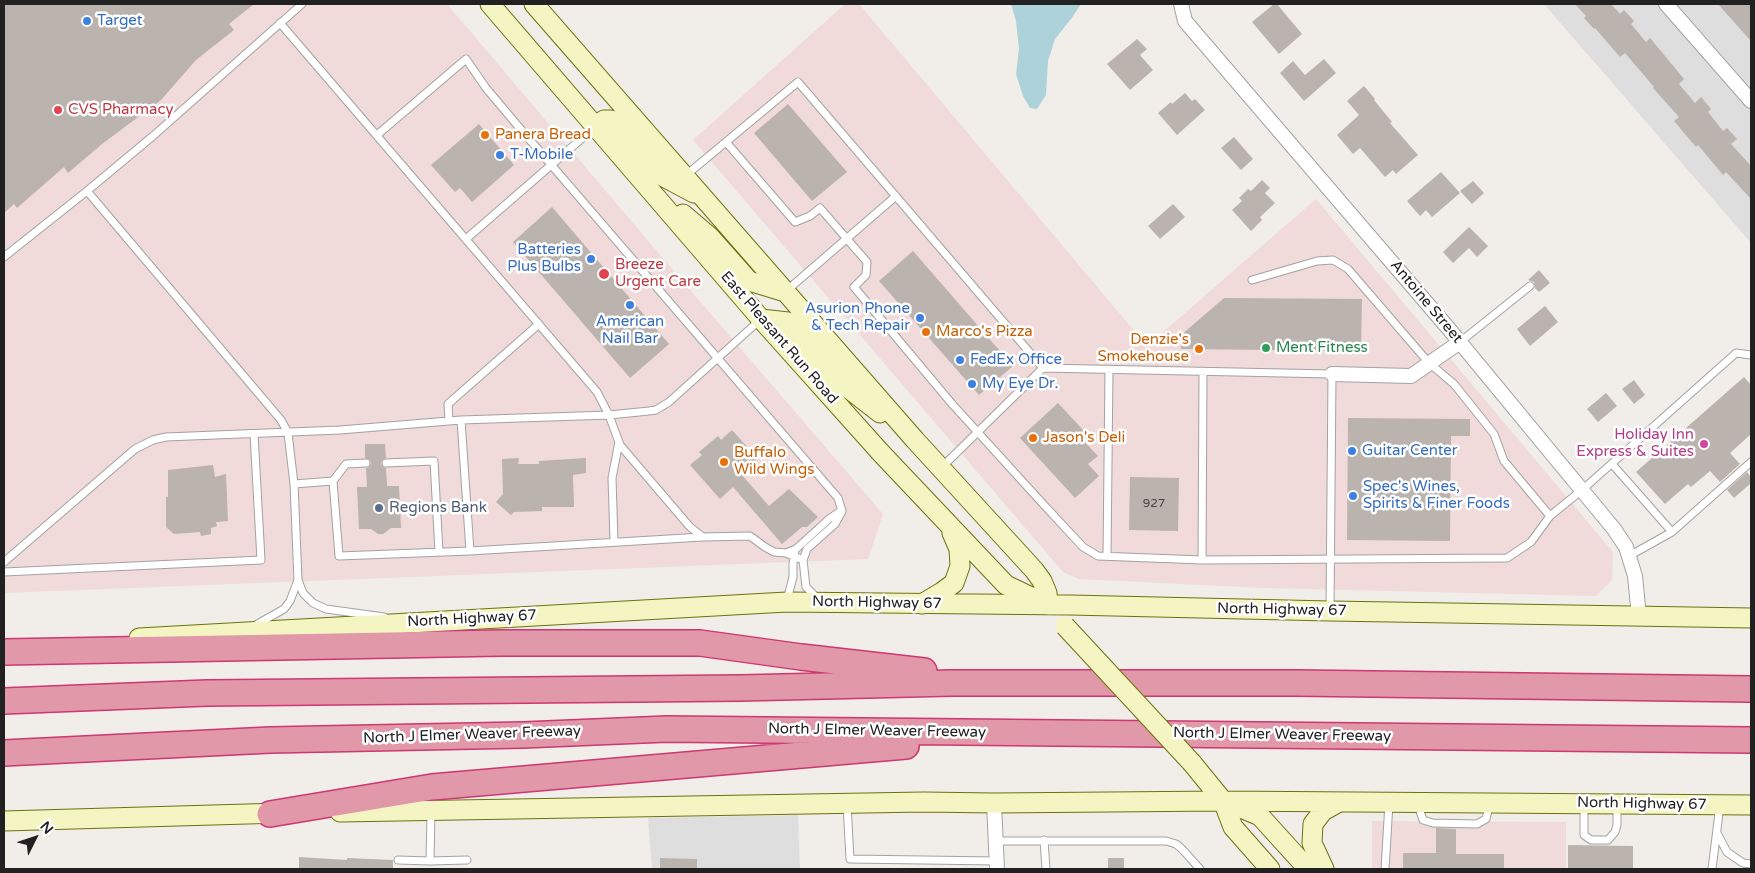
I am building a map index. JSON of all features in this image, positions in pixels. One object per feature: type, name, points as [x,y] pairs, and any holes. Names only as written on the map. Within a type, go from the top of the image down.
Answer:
[{"type":"highway","points":[[4,652],[432,644],[700,643],[801,657],[1028,683]]},
{"type":"highway","points":[[4,701],[207,693],[721,689],[952,683],[1296,683],[1751,689]]},
{"type":"highway","name":"North J Elmer Weaver Freeway","points":[[4,753],[270,740],[523,735],[667,729],[1751,740]]},
{"type":"highway","points":[[270,814],[432,787],[1066,733]]},
{"type":"main road","name":"East Pleasant Run Road","points":[[490,4],[820,386],[1006,585],[1048,605],[1065,626],[1192,763],[1223,801],[1233,827],[1263,867]]},
{"type":"main road","name":"East Pleasant Run Road","points":[[534,4],[915,440],[1034,570],[1048,593],[1048,605]]},
{"type":"main road","points":[[596,127],[604,120],[611,120],[626,133],[664,177],[704,198]]},
{"type":"main road","points":[[640,178],[710,237],[749,281],[785,292]]},
{"type":"main road","points":[[761,319],[788,322],[844,385],[915,440]]},
{"type":"main road","points":[[922,604],[954,582],[960,566],[959,549],[947,523]]},
{"type":"main road","name":"North Highway 67","points":[[4,647],[787,602],[1751,618]]},
{"type":"main road","name":"East Pleasant Run Road","points":[[1223,801],[1260,816],[1308,869]]},
{"type":"main road","name":"North Highway 67","points":[[4,821],[431,810],[924,802],[1223,801],[1751,805]]},
{"type":"main road","points":[[1324,869],[1312,843],[1313,824],[1323,811],[1339,802]]},
{"type":"street","name":"Antoine Street","points":[[1181,4],[1185,20],[1460,342],[1614,529],[1626,547],[1635,576],[1639,617]]},
{"type":"street","points":[[1666,4],[1751,101]]},
{"type":"street","points":[[1332,374],[1411,376],[1460,342]]},
{"type":"street","points":[[994,803],[997,865]]},
{"type":"lane","points":[[4,257],[153,136],[302,4]]},
{"type":"lane","points":[[280,23],[598,392],[619,442],[690,527],[702,537]]},
{"type":"lane","points":[[377,136],[466,59],[486,88],[551,165],[838,498],[842,511],[835,524],[808,549],[803,560],[806,587],[822,602]]},
{"type":"lane","points":[[685,177],[798,82],[1043,368]]},
{"type":"lane","points":[[466,239],[596,127]]},
{"type":"lane","points":[[726,142],[795,222],[810,216],[820,208],[847,238],[867,262],[866,275],[854,287],[953,405],[1083,548],[1098,556],[1202,560],[1507,558],[1531,542],[1550,516],[1612,464],[1736,353],[1751,355]]},
{"type":"lane","points":[[87,191],[281,420],[288,433],[294,484],[298,580],[303,593],[314,603],[326,609],[421,622]]},
{"type":"lane","points":[[785,292],[896,196]]},
{"type":"lane","points":[[1252,280],[1317,261],[1333,260],[1348,270],[1429,363],[1460,391],[1494,434],[1504,461],[1550,516]]},
{"type":"lane","points":[[1460,342],[1530,286]]},
{"type":"lane","points":[[4,562],[135,448],[144,443],[166,437],[288,433],[461,420],[609,415],[656,410],[668,402],[761,319]]},
{"type":"lane","points":[[449,421],[448,404],[539,324]]},
{"type":"lane","points":[[941,468],[1043,368],[1332,374],[1330,611]]},
{"type":"lane","points":[[1108,556],[1109,370]]},
{"type":"lane","points":[[1202,560],[1203,372]]},
{"type":"lane","points":[[461,420],[470,551]]},
{"type":"lane","points":[[4,572],[261,560],[254,434]]},
{"type":"lane","points":[[614,541],[612,478],[619,442]]},
{"type":"lane","points":[[386,462],[434,461],[439,552]]},
{"type":"lane","points":[[1629,556],[1672,532],[1751,462]]},
{"type":"lane","points":[[366,463],[346,464],[333,481],[339,556],[470,551],[614,541],[750,536],[774,552],[795,553],[803,560]]},
{"type":"lane","points":[[1612,464],[1672,532]]},
{"type":"lane","points":[[294,484],[333,481]]},
{"type":"lane","points":[[787,602],[793,577],[795,553],[829,518],[842,511]]},
{"type":"lane","points":[[242,632],[284,610],[298,580]]},
{"type":"lane","points":[[1385,869],[1389,802]]},
{"type":"lane","points":[[847,804],[850,860],[997,865]]},
{"type":"lane","points":[[1584,804],[1584,835],[1591,840],[1608,840],[1615,832],[1617,826],[1617,804]]},
{"type":"lane","points":[[1712,869],[1720,805]]},
{"type":"lane","points":[[430,861],[431,810]]},
{"type":"lane","points":[[1717,832],[1727,852],[1743,863],[1751,864]]},
{"type":"lane","points":[[1044,840],[1046,869]]},
{"type":"lane","points":[[996,841],[1166,841],[1176,844],[1200,869]]},
{"type":"lane","points":[[398,860],[467,860]]},
{"type":"shaded area","points":[[4,4],[447,4],[883,514],[868,559],[4,593]]},
{"type":"shaded area","points":[[845,4],[859,4],[1147,346],[1316,199],[1613,552],[1612,580],[1596,596],[1264,588],[1079,579],[1063,572],[693,140]]},
{"type":"shaded area","points":[[1544,4],[1751,4],[1751,243]]},
{"type":"shaded area","points":[[798,815],[800,869],[652,869],[648,818]]},
{"type":"shaded area","points":[[1372,821],[1566,822],[1566,869],[1372,869]]},
{"type":"water","points":[[1011,4],[1081,4],[1055,39],[1048,61],[1046,95],[1037,109],[1030,108],[1023,96],[1016,74],[1019,49],[1016,21]]},
{"type":"building","points":[[4,4],[254,4],[229,24],[234,30],[196,60],[161,100],[102,144],[68,173],[64,167],[17,208],[14,204],[4,213]]},
{"type":"building","points":[[1274,4],[1277,4],[1302,34],[1279,54],[1252,22]]},
{"type":"building","points":[[1575,4],[1611,4],[1620,14],[1624,10],[1634,21],[1631,24],[1646,42],[1650,38],[1684,79],[1679,84],[1695,103],[1701,97],[1711,109],[1708,112],[1723,131],[1727,128],[1737,139],[1731,144],[1751,166],[1751,199],[1726,172],[1723,175],[1698,145],[1696,147],[1674,121],[1679,117],[1654,87],[1625,53],[1620,57],[1584,18],[1586,16]]},
{"type":"building","points":[[1718,4],[1751,4],[1751,41]]},
{"type":"building","points":[[1137,39],[1147,49],[1140,55],[1153,70],[1130,90],[1107,64]]},
{"type":"building","points":[[1324,59],[1336,73],[1304,101],[1280,73],[1293,61],[1305,75]]},
{"type":"building","points":[[1364,86],[1392,122],[1390,123],[1418,155],[1396,174],[1393,170],[1385,177],[1360,148],[1353,154],[1337,135],[1359,115],[1347,101]]},
{"type":"building","points":[[1185,93],[1192,101],[1195,99],[1205,110],[1177,135],[1158,113]]},
{"type":"building","points":[[788,104],[847,172],[812,201],[754,133]]},
{"type":"building","points":[[479,124],[514,165],[472,202],[460,188],[455,192],[431,165]]},
{"type":"building","points":[[1234,137],[1253,159],[1241,170],[1221,148]]},
{"type":"building","points":[[1441,172],[1460,193],[1432,217],[1426,210],[1420,216],[1407,201]]},
{"type":"building","points":[[1262,180],[1270,188],[1265,193],[1275,203],[1260,217],[1262,220],[1251,231],[1232,210],[1242,201],[1239,198],[1248,189],[1251,191]]},
{"type":"building","points":[[1473,181],[1484,193],[1472,204],[1460,191]]},
{"type":"building","points":[[1173,204],[1185,217],[1160,239],[1148,226]]},
{"type":"building","points":[[552,207],[669,344],[630,378],[513,242]]},
{"type":"building","points":[[1469,227],[1488,246],[1477,257],[1469,248],[1453,263],[1443,252]]},
{"type":"building","points":[[913,251],[1013,366],[979,395],[879,281]]},
{"type":"building","points":[[1539,270],[1550,283],[1539,292],[1535,288],[1534,282],[1528,280]]},
{"type":"building","points":[[1224,298],[1362,299],[1361,351],[1181,349],[1180,336]]},
{"type":"building","points":[[1545,306],[1558,322],[1530,346],[1517,329]]},
{"type":"building","name":"Holiday Inn Express & Suites","points":[[1744,377],[1751,385],[1751,434],[1730,453],[1740,464],[1720,482],[1710,471],[1691,487],[1688,484],[1665,504],[1636,472]]},
{"type":"building","points":[[1634,380],[1645,395],[1634,404],[1622,389]]},
{"type":"building","points":[[1606,393],[1617,406],[1598,422],[1587,409]]},
{"type":"building","points":[[1058,403],[1084,431],[1079,436],[1098,456],[1088,464],[1099,476],[1075,498],[1020,438]]},
{"type":"building","points":[[1348,418],[1470,419],[1470,436],[1451,436],[1450,541],[1347,540]]},
{"type":"building","points":[[732,430],[758,459],[741,474],[769,506],[789,489],[818,517],[807,527],[802,527],[782,544],[733,487],[720,499],[690,465],[702,455],[699,452],[718,436],[721,440]]},
{"type":"building","name":"Regions Bank","points":[[365,444],[385,444],[386,458],[382,460],[381,464],[386,468],[387,486],[399,486],[401,528],[391,528],[383,534],[378,534],[371,529],[359,529],[357,487],[367,487],[366,468],[371,463],[370,460],[365,458]]},
{"type":"building","points":[[519,458],[518,464],[539,464],[539,461],[586,458],[586,473],[573,475],[574,507],[542,507],[542,511],[514,512],[511,515],[496,502],[503,494],[502,459]]},
{"type":"building","points":[[213,465],[215,477],[226,474],[228,521],[216,522],[217,526],[211,528],[211,534],[201,536],[200,532],[174,534],[166,527],[168,470]]},
{"type":"building","points":[[1747,472],[1751,477],[1751,483],[1734,498],[1727,490]]},
{"type":"building","points":[[1130,477],[1179,478],[1178,531],[1129,530]]},
{"type":"building","points":[[1436,828],[1456,829],[1456,854],[1504,854],[1504,869],[1403,869],[1403,853],[1436,853]]},
{"type":"building","points":[[1568,845],[1633,846],[1633,869],[1568,869]]},
{"type":"building","points":[[299,857],[393,860],[393,869],[299,869]]},
{"type":"building","points":[[660,858],[697,859],[697,869],[660,869]]},
{"type":"building","points":[[1108,858],[1124,858],[1124,869],[1108,869]]},
{"type":"place","name":"Target","points":[[87,21]]},
{"type":"place","name":"CVS Pharmacy","points":[[58,110]]},
{"type":"place","name":"Panera Bread","points":[[485,135]]},
{"type":"place","name":"T-Mobile","points":[[500,155]]},
{"type":"place","name":"Batteries Plus Bulbs","points":[[591,259]]},
{"type":"place","name":"Breeze Urgent Care","points":[[604,274]]},
{"type":"place","name":"American Nail Bar","points":[[630,305]]},
{"type":"place","name":"Asurion Phone & Tech Repair","points":[[920,318]]},
{"type":"place","name":"Marco's Pizza","points":[[926,332]]},
{"type":"place","name":"Ment Fitness","points":[[1266,348]]},
{"type":"place","name":"Denzie's Smokehouse","points":[[1199,349]]},
{"type":"place","name":"FedEx Office","points":[[960,360]]},
{"type":"place","name":"My Eye Dr.","points":[[972,384]]},
{"type":"place","name":"Jason's Deli","points":[[1033,438]]},
{"type":"place","name":"Holiday Inn Express & Suites","points":[[1704,444]]},
{"type":"place","name":"Guitar Center","points":[[1352,451]]},
{"type":"place","name":"Buffalo Wild Wings","points":[[724,462]]},
{"type":"place","name":"Spec's Wines, Spirits & Finer Foods","points":[[1353,496]]},
{"type":"place","name":"Regions Bank","points":[[379,508]]}]
